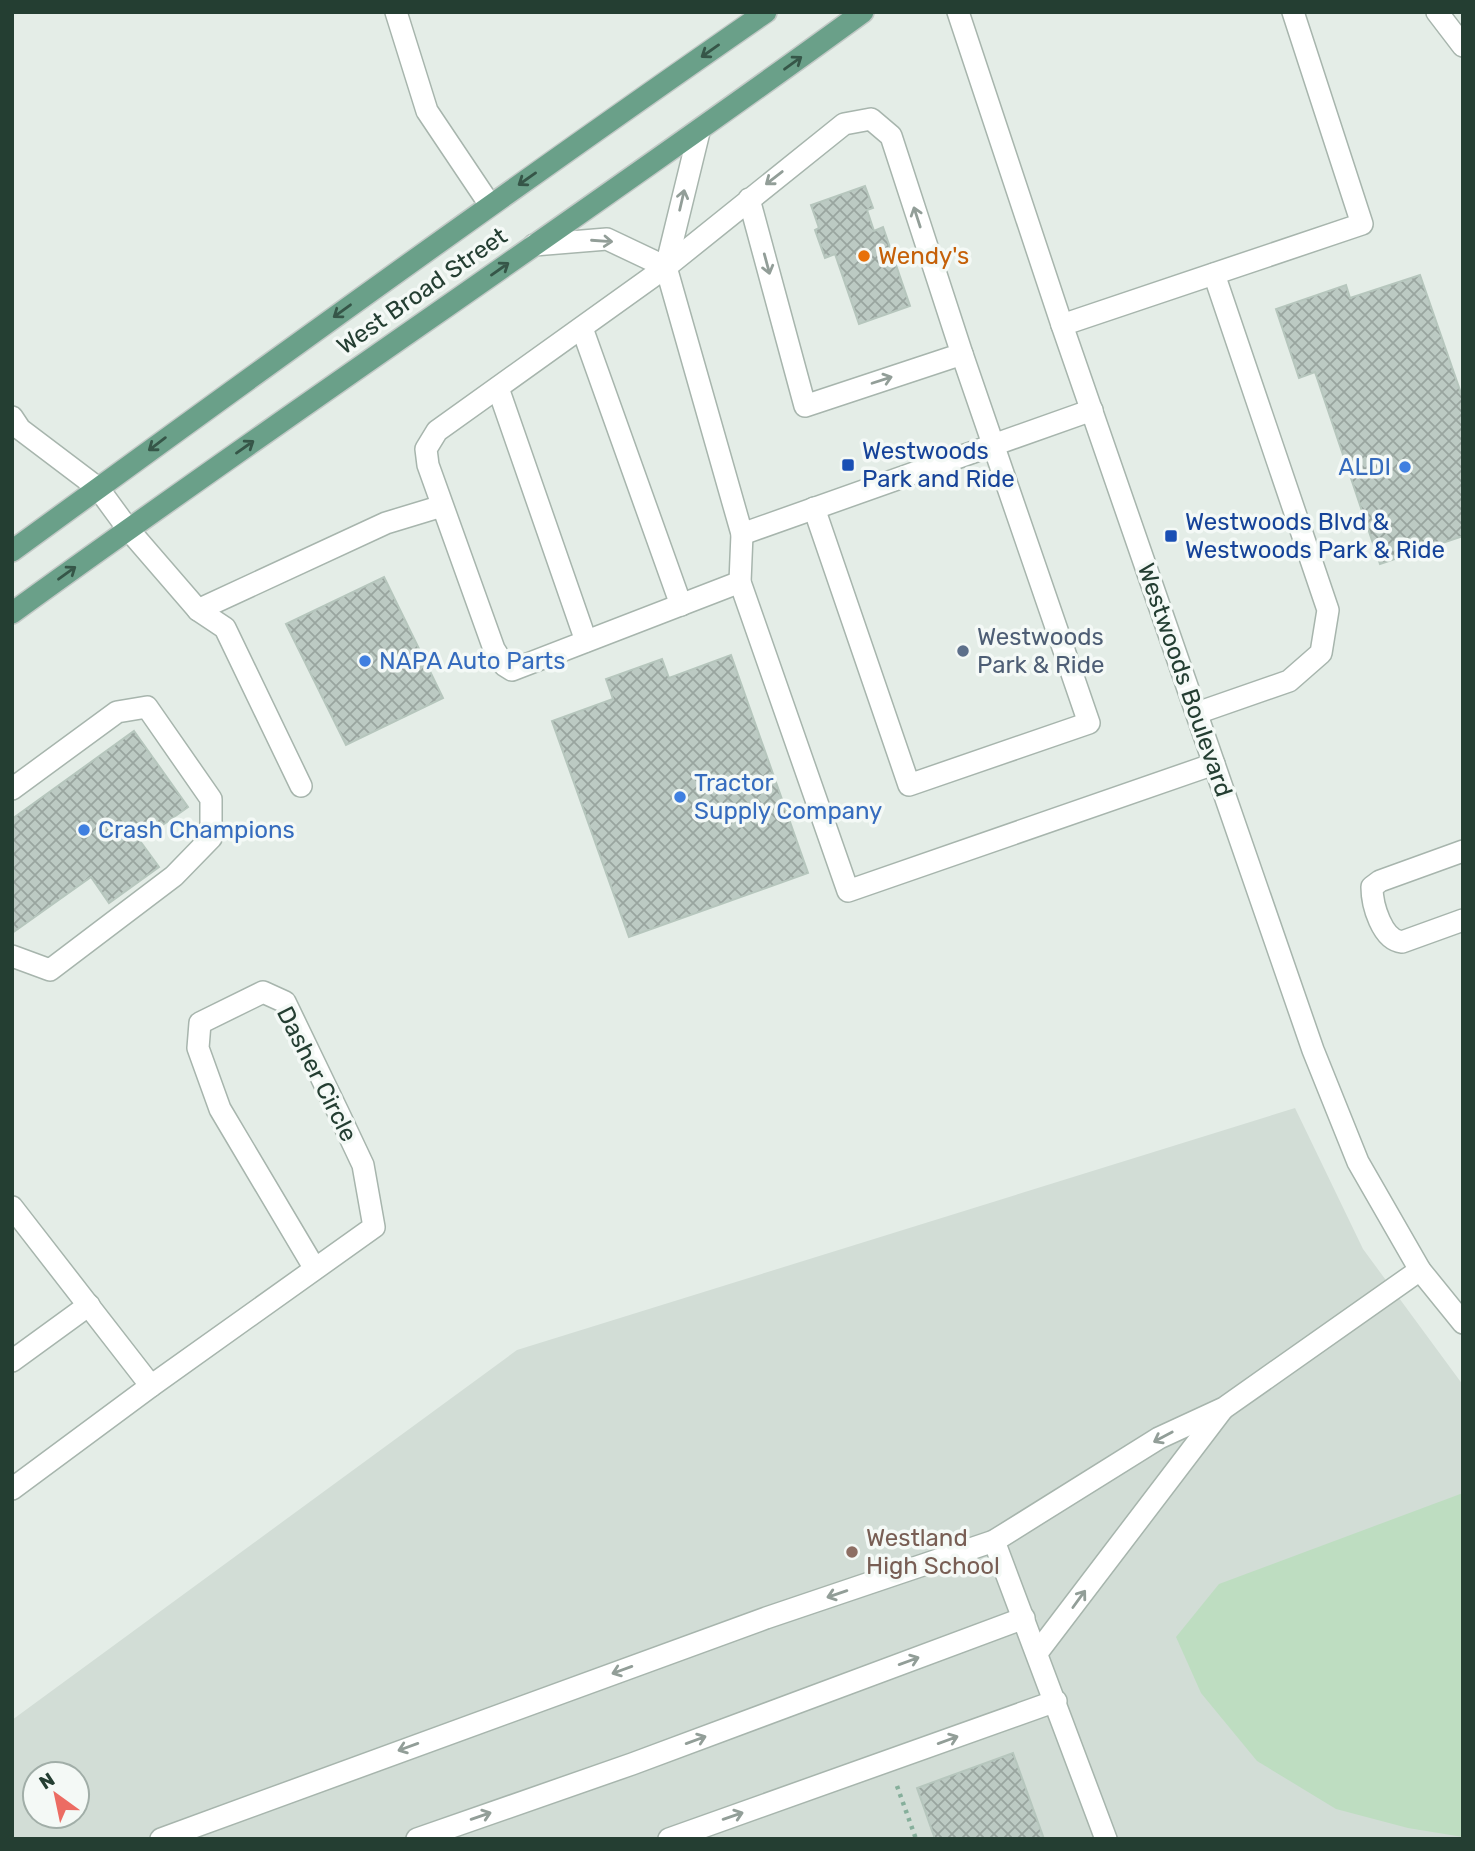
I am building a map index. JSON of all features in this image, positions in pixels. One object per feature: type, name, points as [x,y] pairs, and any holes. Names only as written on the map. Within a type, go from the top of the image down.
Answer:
[{"type":"main road","name":"West Broad Street","points":[[12,551],[211,404],[766,12]]},
{"type":"main road","name":"West Broad Street","points":[[12,613],[128,528],[699,132],[863,12]]},
{"type":"street","points":[[396,12],[427,111],[490,205]]},
{"type":"street","name":"Westwoods Boulevard","points":[[958,12],[1062,325],[1313,1050],[1358,1161],[1420,1270],[1463,1323]]},
{"type":"street","points":[[1062,325],[1362,224],[1293,12]]},
{"type":"street","points":[[1437,12],[1463,46]]},
{"type":"street","points":[[740,582],[512,670],[504,665],[494,649],[428,465],[426,449],[437,431],[666,267],[844,124],[871,119],[891,136],[993,446],[1089,723],[909,785],[814,508]]},
{"type":"street","points":[[699,132],[666,267],[742,534],[740,582],[848,891],[1214,764]]},
{"type":"street","points":[[748,199],[805,405],[962,354]]},
{"type":"street","points":[[534,245],[607,239],[666,267]]},
{"type":"street","points":[[1197,713],[1289,681],[1321,653],[1328,610],[1214,274]]},
{"type":"street","points":[[582,328],[681,605]]},
{"type":"street","points":[[498,388],[586,642]]},
{"type":"street","points":[[742,534],[1092,410]]},
{"type":"street","points":[[12,417],[20,429],[98,488],[128,528],[198,610],[225,628],[301,786]]},
{"type":"street","points":[[198,610],[386,523],[442,506]]},
{"type":"street","points":[[12,789],[117,712],[147,707],[211,799],[211,838],[174,876],[50,970],[12,956]]},
{"type":"street","points":[[1463,851],[1380,881],[1372,887],[1372,897],[1387,935],[1394,941],[1402,942],[1463,920]]},
{"type":"street","name":"Dasher Circle","points":[[12,1489],[374,1227],[363,1165],[285,1002],[263,992],[200,1023],[198,1048],[220,1108],[315,1269]]},
{"type":"street","points":[[12,1207],[151,1386]]},
{"type":"street","points":[[161,1839],[753,1623],[995,1541],[1159,1438],[1224,1408],[1420,1270]]},
{"type":"street","points":[[12,1361],[89,1305]]},
{"type":"street","points":[[1037,1653],[1224,1408]]},
{"type":"street","points":[[995,1541],[1106,1839]]},
{"type":"street","points":[[417,1839],[632,1764],[1024,1618]]},
{"type":"street","points":[[669,1839],[1056,1702]]},
{"type":"path","points":[[896,1782],[916,1839]]},
{"type":"shaded area","name":"Westland High School","points":[[1295,1108],[1363,1249],[1463,1385],[1463,1839],[12,1839],[12,1720],[517,1350]]},
{"type":"green space","points":[[1463,1493],[1463,1837],[1408,1828],[1336,1809],[1257,1761],[1201,1693],[1176,1637],[1219,1584]]},
{"type":"building","name":"Wendy's","points":[[865,186],[873,208],[867,210],[874,231],[883,227],[910,306],[859,324],[835,254],[825,258],[815,230],[819,228],[811,205]]},
{"type":"building","name":"ALDI","points":[[1420,275],[1463,399],[1463,536],[1380,564],[1315,372],[1299,378],[1276,309],[1346,285],[1350,298]]},
{"type":"building","name":"NAPA Auto Parts","points":[[384,577],[443,698],[346,745],[286,624]]},
{"type":"building","name":"Tractor Supply Company","points":[[731,655],[808,873],[629,937],[552,721],[613,699],[606,679],[662,659],[669,678]]},
{"type":"building","name":"Crash Champions","points":[[134,731],[188,807],[140,841],[159,867],[109,903],[91,877],[12,933],[12,819]]},
{"type":"building","points":[[1013,1753],[1044,1839],[935,1839],[917,1788]]},
{"type":"place","name":"Wendy's","points":[[864,256]]},
{"type":"place","name":"Westwoods Park and Ride","points":[[848,465]]},
{"type":"place","name":"ALDI","points":[[1405,467]]},
{"type":"place","name":"Westwoods Blvd & Westwoods Park & Ride","points":[[1171,536]]},
{"type":"place","name":"Westwoods Park & Ride","points":[[963,651]]},
{"type":"place","name":"NAPA Auto Parts","points":[[365,661]]},
{"type":"place","name":"Tractor Supply Company","points":[[680,797]]},
{"type":"place","name":"Crash Champions","points":[[84,830]]},
{"type":"place","name":"Westland High School","points":[[852,1552]]}]
